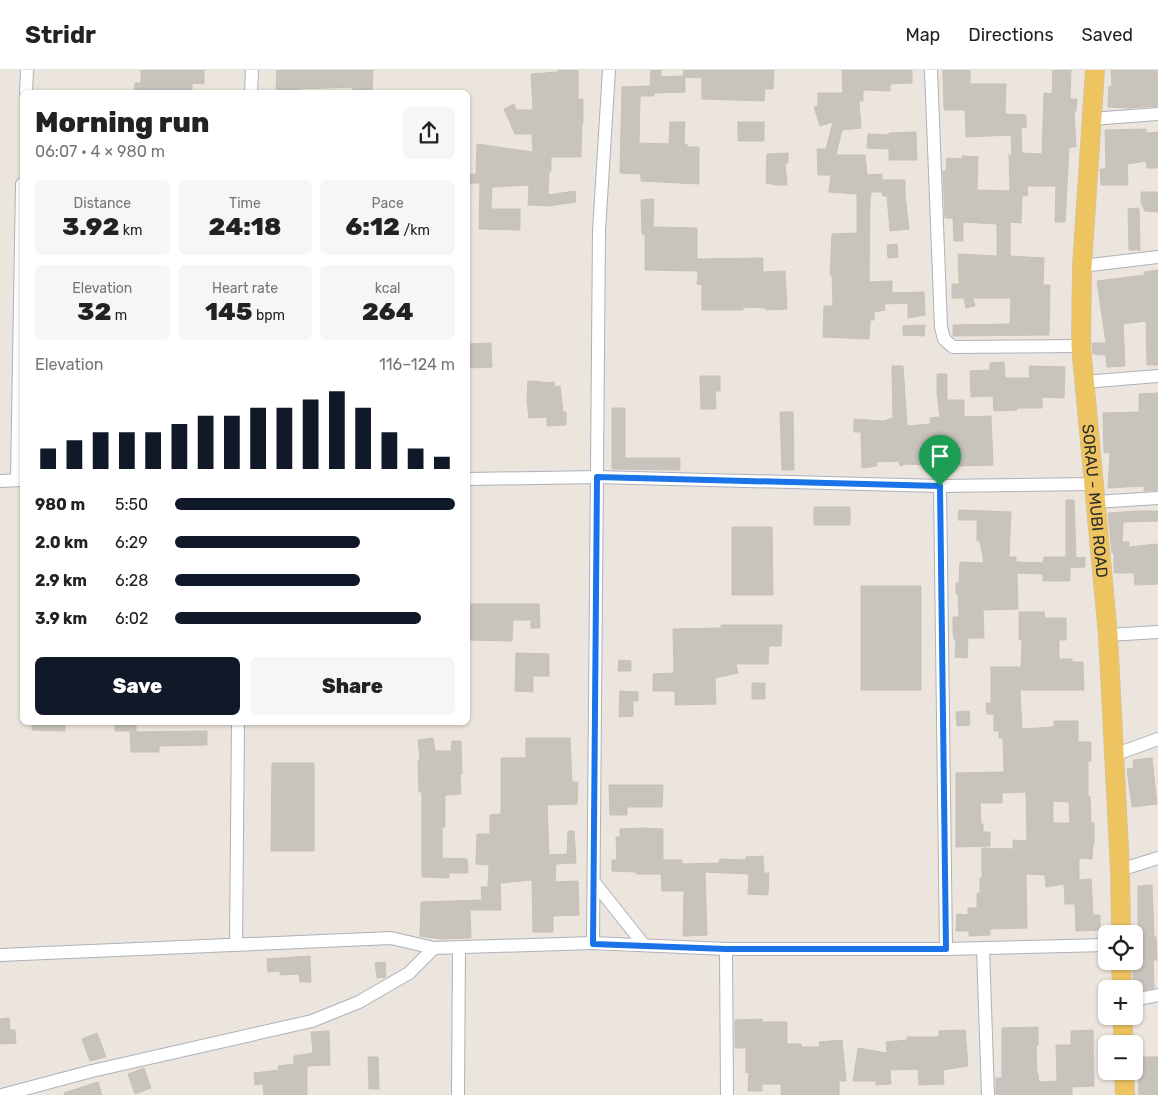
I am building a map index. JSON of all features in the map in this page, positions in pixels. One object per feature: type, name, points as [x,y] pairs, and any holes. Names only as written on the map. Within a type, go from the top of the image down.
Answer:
[{"type":"main road","name":"SORAU - MUBI ROAD","points":[[1095,70],[1082,266],[1081,346],[1108,635],[1120,870],[1121,925]]},
{"type":"main road","points":[[1124,1080],[1125,1095]]},
{"type":"street","points":[[26,90],[27,70]]},
{"type":"street","points":[[252,70],[252,90]]},
{"type":"street","points":[[593,944],[599,231],[610,70]]},
{"type":"street","points":[[931,70],[941,327],[944,339],[953,347],[1081,346]]},
{"type":"street","points":[[1091,118],[1158,114]]},
{"type":"street","points":[[1082,266],[1158,257]]},
{"type":"street","points":[[1084,382],[1158,376]]},
{"type":"street","points":[[470,479],[597,477],[940,486],[1158,498]]},
{"type":"street","points":[[0,480],[20,480]]},
{"type":"street","points":[[940,486],[946,949]]},
{"type":"street","points":[[1108,635],[1158,632]]},
{"type":"street","points":[[236,945],[238,725]]},
{"type":"street","points":[[1114,755],[1158,739]]},
{"type":"street","points":[[1120,870],[1158,858]]},
{"type":"street","points":[[594,882],[644,946]]},
{"type":"street","points":[[0,955],[391,938],[434,948],[593,944],[726,949],[946,949],[1098,945]]},
{"type":"street","points":[[2,1095],[92,1071],[312,1020],[359,1002],[409,973],[434,948]]},
{"type":"street","points":[[458,1095],[459,948]]},
{"type":"street","points":[[984,948],[988,1095]]},
{"type":"street","points":[[726,949],[727,1095]]},
{"type":"street","points":[[1143,998],[1158,995]]},
{"type":"building","points":[[141,70],[204,70],[204,84],[192,83],[192,90],[134,90],[135,83],[141,83]]},
{"type":"building","points":[[277,70],[373,70],[372,90],[353,90],[353,87],[276,90]]},
{"type":"building","points":[[558,70],[578,70],[578,99],[583,99],[581,157],[551,157],[548,195],[575,191],[576,202],[548,206],[528,205],[529,185],[492,187],[491,209],[520,209],[520,230],[479,229],[480,183],[470,183],[470,175],[476,174],[477,144],[533,152],[532,134],[515,134],[504,109],[514,104],[516,110],[533,110],[531,74],[558,72]]},
{"type":"building","points":[[651,70],[661,70],[661,77],[683,76],[684,70],[774,70],[773,89],[765,89],[764,101],[702,99],[702,78],[685,77],[685,92],[654,93],[654,96],[640,96],[639,143],[669,144],[670,122],[685,122],[684,144],[687,144],[687,147],[699,147],[699,184],[641,181],[641,174],[620,173],[622,87],[650,86]]},
{"type":"building","points":[[842,70],[912,70],[912,83],[890,84],[890,91],[863,90],[863,101],[859,101],[861,128],[842,130],[836,155],[865,155],[867,175],[882,174],[882,180],[905,180],[909,229],[890,231],[887,196],[883,196],[882,192],[871,192],[869,282],[892,281],[892,293],[924,292],[925,315],[908,318],[908,303],[884,304],[885,310],[874,312],[874,320],[870,320],[869,339],[823,337],[824,306],[833,306],[832,275],[830,275],[832,234],[857,233],[857,194],[829,192],[831,175],[818,175],[817,149],[826,149],[833,122],[820,126],[814,107],[818,106],[818,93],[843,93]]},
{"type":"building","points":[[943,70],[970,70],[970,84],[1006,84],[1005,114],[1026,115],[1026,128],[1021,127],[1022,153],[1042,154],[1044,93],[1052,94],[1053,70],[1071,70],[1070,99],[1077,99],[1076,111],[1074,111],[1076,147],[1069,147],[1065,222],[1055,222],[1056,186],[1027,186],[1028,195],[1022,196],[1021,223],[1010,222],[1010,256],[1044,258],[1043,285],[1050,285],[1049,335],[953,336],[953,325],[1010,324],[1011,298],[973,298],[975,306],[966,308],[964,298],[952,298],[952,284],[959,284],[958,254],[997,256],[997,224],[963,222],[963,241],[954,241],[953,218],[945,218],[943,171],[946,171],[947,158],[962,159],[962,156],[978,157],[977,190],[1010,191],[1009,155],[1012,155],[1011,135],[966,137],[965,110],[944,110]]},
{"type":"building","points":[[1111,70],[1157,70],[1158,106],[1108,107],[1109,86],[1112,87]]},
{"type":"building","points":[[738,122],[764,122],[764,141],[738,141]]},
{"type":"building","points":[[1146,129],[1146,133],[1158,132],[1158,168],[1147,168],[1146,161],[1127,164],[1128,185],[1101,185],[1100,169],[1106,169],[1105,130]]},
{"type":"building","points":[[916,132],[917,160],[889,160],[889,149],[867,148],[868,134],[889,135],[889,133]]},
{"type":"building","points":[[788,153],[788,163],[785,163],[787,185],[766,183],[767,154]]},
{"type":"building","points":[[1141,192],[1158,192],[1158,212],[1145,211],[1141,203]]},
{"type":"building","points":[[654,199],[653,227],[697,228],[697,259],[763,258],[763,272],[785,271],[787,309],[766,310],[766,308],[743,307],[743,310],[702,310],[702,285],[697,284],[698,271],[645,270],[645,235],[642,234],[641,200]]},
{"type":"building","points":[[1139,208],[1140,250],[1129,250],[1128,209]]},
{"type":"building","points":[[897,244],[898,257],[888,258],[887,245]]},
{"type":"building","points":[[1158,270],[1158,365],[1147,365],[1146,321],[1123,324],[1125,366],[1107,367],[1106,355],[1093,354],[1092,343],[1106,343],[1097,281],[1145,275],[1144,272]]},
{"type":"building","points":[[925,325],[924,336],[903,335],[903,326]]},
{"type":"building","points":[[491,343],[492,367],[470,368],[470,344]]},
{"type":"building","points":[[1004,362],[1005,378],[1030,378],[1029,366],[1065,367],[1064,398],[1042,397],[1042,408],[1017,408],[1017,410],[994,411],[993,396],[971,397],[970,371],[990,370],[990,363]]},
{"type":"building","points":[[892,366],[903,366],[907,426],[930,424],[930,418],[940,417],[937,374],[947,374],[947,400],[964,400],[964,417],[991,416],[993,465],[925,467],[925,465],[906,464],[900,466],[899,461],[876,462],[877,466],[862,468],[861,432],[854,432],[854,419],[883,421],[893,418]]},
{"type":"building","points":[[700,376],[720,376],[720,391],[715,391],[716,409],[701,409]]},
{"type":"building","points":[[528,381],[554,382],[555,387],[560,386],[563,412],[566,412],[566,425],[547,426],[547,417],[529,418],[527,401]]},
{"type":"building","points":[[1158,393],[1158,490],[1144,491],[1144,486],[1108,488],[1110,452],[1104,453],[1103,413],[1139,412],[1139,394]]},
{"type":"building","points":[[612,408],[625,408],[625,458],[680,458],[680,470],[612,469]]},
{"type":"building","points":[[780,412],[793,412],[794,470],[782,470]]},
{"type":"building","points":[[1066,500],[1074,500],[1076,558],[1085,557],[1085,567],[1070,568],[1070,581],[1043,581],[1043,574],[1017,573],[1018,609],[983,610],[984,638],[968,638],[967,658],[955,657],[956,639],[954,639],[953,632],[953,617],[959,617],[956,583],[959,583],[960,562],[984,563],[980,541],[977,541],[977,520],[958,520],[959,510],[1011,512],[1009,557],[1016,557],[1016,562],[1043,563],[1044,557],[1066,557]]},
{"type":"building","points":[[814,507],[850,507],[850,525],[814,525]]},
{"type":"building","points":[[1158,511],[1158,521],[1123,522],[1122,542],[1129,542],[1129,547],[1157,544],[1158,584],[1135,585],[1134,573],[1114,573],[1114,553],[1112,553],[1108,513]]},
{"type":"building","points":[[732,527],[772,527],[773,595],[732,595]]},
{"type":"building","points":[[861,586],[921,586],[921,690],[861,690]]},
{"type":"building","points":[[470,604],[539,604],[540,628],[531,628],[531,620],[513,620],[512,641],[470,640]]},
{"type":"building","points":[[1019,612],[1044,612],[1045,618],[1066,618],[1066,640],[1059,640],[1059,659],[1072,659],[1072,662],[1083,662],[1084,690],[1020,690],[1022,729],[1054,727],[1054,721],[1078,721],[1078,742],[1091,742],[1091,761],[1088,761],[1088,796],[1090,796],[1091,823],[1094,823],[1094,844],[1092,859],[1079,858],[1079,880],[1091,879],[1093,915],[1100,915],[1100,925],[1098,925],[1098,930],[1076,931],[1075,904],[1065,904],[1064,884],[1046,887],[1045,875],[1026,874],[1027,928],[990,929],[990,935],[969,936],[969,931],[956,931],[957,914],[968,915],[968,908],[977,908],[977,893],[980,893],[980,878],[982,878],[982,848],[1013,849],[1013,840],[1027,841],[1026,792],[1002,793],[1002,803],[980,803],[981,824],[983,824],[983,832],[990,832],[990,846],[956,847],[956,773],[1004,772],[1003,738],[999,738],[999,731],[994,731],[994,714],[987,714],[986,703],[991,703],[991,667],[1021,667],[1022,640],[1019,640]],"holes":[[[1053,801],[1069,802],[1070,823],[1053,823]]]},
{"type":"building","points":[[721,625],[782,625],[781,646],[769,646],[768,664],[736,664],[738,673],[715,678],[716,704],[675,705],[675,691],[653,691],[653,674],[674,673],[673,629],[721,628]]},
{"type":"building","points":[[516,653],[549,654],[549,676],[533,676],[533,692],[515,691]]},
{"type":"building","points":[[619,660],[631,661],[631,671],[618,671]]},
{"type":"building","points":[[752,683],[765,683],[765,699],[752,699]]},
{"type":"building","points":[[620,691],[638,692],[638,701],[633,701],[633,716],[619,717]]},
{"type":"building","points":[[969,711],[970,725],[957,726],[956,712]]},
{"type":"building","points":[[32,725],[65,725],[65,731],[32,730]]},
{"type":"building","points":[[115,725],[136,725],[136,731],[115,731]]},
{"type":"building","points":[[207,731],[207,745],[159,746],[159,752],[131,752],[130,732]]},
{"type":"building","points":[[433,738],[435,751],[451,751],[452,741],[461,741],[461,794],[445,795],[445,827],[442,827],[442,858],[467,859],[468,873],[449,873],[449,878],[422,877],[422,792],[419,792],[418,760],[420,760],[418,740]]},
{"type":"building","points":[[526,738],[570,738],[572,782],[578,782],[577,804],[547,805],[549,855],[567,854],[568,831],[574,831],[576,863],[556,864],[555,882],[578,881],[579,915],[553,916],[553,932],[533,932],[532,880],[500,883],[501,910],[470,910],[471,938],[440,939],[420,936],[421,902],[482,900],[481,887],[488,887],[489,865],[476,864],[477,834],[490,834],[490,815],[501,814],[501,758],[526,758]]},
{"type":"building","points":[[1152,758],[1157,804],[1132,807],[1127,769],[1134,768],[1133,760]]},
{"type":"building","points":[[272,763],[314,763],[314,851],[271,851]]},
{"type":"building","points":[[609,785],[663,785],[662,807],[627,807],[627,815],[610,815]]},
{"type":"building","points":[[620,829],[663,829],[663,860],[682,860],[682,864],[719,863],[720,859],[746,860],[746,857],[763,856],[764,873],[769,873],[768,895],[748,894],[749,874],[705,872],[707,935],[683,936],[684,891],[662,891],[661,874],[636,874],[636,872],[612,871],[612,860],[617,860],[616,837],[620,837]]},
{"type":"building","points":[[1152,885],[1154,937],[1156,937],[1157,960],[1153,960],[1154,988],[1143,990],[1143,980],[1133,980],[1133,970],[1143,970],[1143,925],[1138,925],[1138,886]]},
{"type":"building","points":[[310,956],[311,982],[300,982],[299,974],[280,975],[280,971],[268,972],[267,959]]},
{"type":"building","points":[[385,962],[386,977],[377,978],[375,963]]},
{"type":"building","points":[[9,1018],[10,1030],[15,1030],[16,1043],[0,1044],[0,1019]]},
{"type":"building","points":[[762,1019],[762,1022],[787,1022],[787,1044],[801,1044],[801,1047],[820,1047],[819,1042],[842,1040],[846,1081],[839,1081],[839,1095],[781,1095],[781,1084],[762,1084],[762,1091],[748,1091],[749,1072],[746,1073],[746,1048],[735,1048],[735,1020]]},
{"type":"building","points":[[1038,1027],[1038,1045],[1036,1046],[1039,1082],[1057,1081],[1056,1045],[1071,1045],[1071,1031],[1093,1030],[1094,1086],[1072,1087],[1072,1095],[996,1095],[996,1078],[1002,1078],[1002,1028]]},
{"type":"building","points":[[965,1030],[968,1066],[943,1070],[944,1084],[919,1085],[918,1069],[890,1070],[891,1084],[876,1085],[876,1081],[853,1081],[858,1048],[887,1053],[886,1042],[907,1040],[907,1037],[939,1037],[939,1031]]},
{"type":"building","points":[[329,1031],[330,1065],[307,1066],[307,1095],[264,1095],[263,1084],[255,1085],[254,1073],[279,1070],[278,1066],[294,1064],[294,1056],[313,1053],[311,1032]]},
{"type":"building","points":[[97,1033],[106,1057],[90,1061],[82,1039]]},
{"type":"building","points":[[368,1057],[378,1057],[379,1089],[369,1089]]},
{"type":"building","points":[[1143,1057],[1158,1057],[1158,1095],[1139,1095],[1139,1080],[1143,1080]]},
{"type":"building","points":[[144,1068],[151,1088],[135,1094],[128,1074]]},
{"type":"building","points":[[98,1082],[102,1095],[64,1095],[64,1093]]},
{"type":"route","points":[[597,477],[940,486],[946,949],[726,949],[593,944],[597,477]]}]
